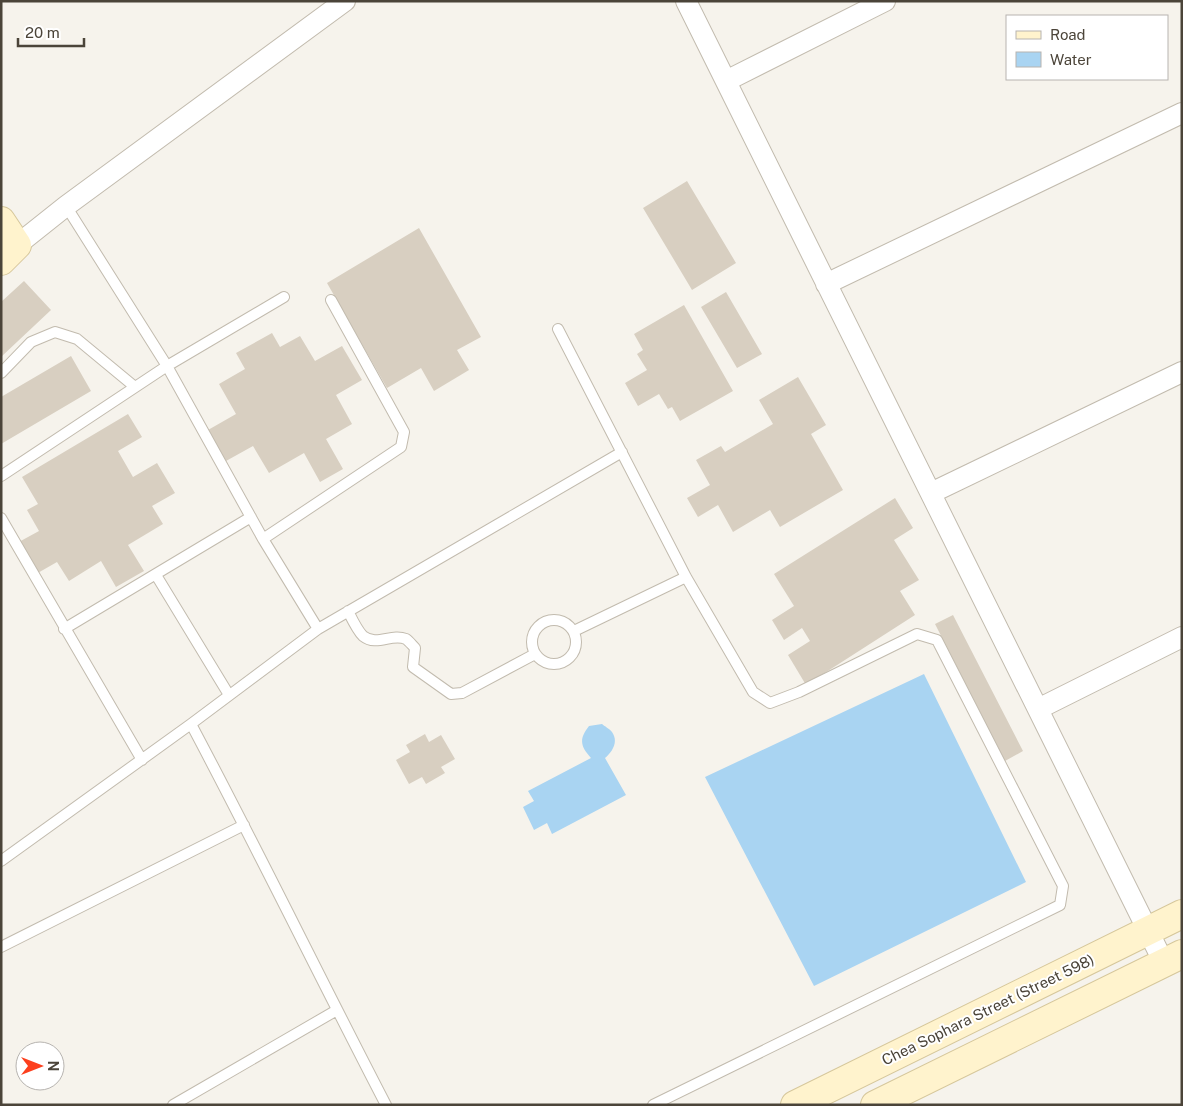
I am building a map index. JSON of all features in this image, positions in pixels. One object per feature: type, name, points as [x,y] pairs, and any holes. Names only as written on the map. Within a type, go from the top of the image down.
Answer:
[{"type":"main road","points":[[1,221],[9,253]]},
{"type":"main road","name":"Chea Sophara Street (Street 598)","points":[[795,1105],[1182,914]]},
{"type":"main road","points":[[874,1105],[1173,958]]},
{"type":"street","points":[[9,253],[66,206],[345,1]]},
{"type":"street","points":[[686,1],[1148,931],[1173,958]]},
{"type":"street","points":[[726,81],[885,1]]},
{"type":"street","points":[[826,284],[1182,113]]},
{"type":"street","points":[[930,493],[1182,372]]},
{"type":"street","points":[[1038,709],[1182,637]]},
{"type":"lane","points":[[66,206],[167,366],[263,539],[318,629]]},
{"type":"lane","points":[[1,476],[167,366],[284,297]]},
{"type":"lane","points":[[263,539],[401,447],[404,432],[330,300]]},
{"type":"lane","points":[[558,328],[686,576],[753,692],[770,703],[799,692],[917,634],[937,640],[1063,886],[1060,905],[653,1105]]},
{"type":"lane","points":[[1,373],[32,342],[55,332],[77,339],[135,387]]},
{"type":"lane","points":[[1,860],[142,760],[318,629],[622,452]]},
{"type":"lane","points":[[64,629],[251,517]]},
{"type":"lane","points":[[1,518],[4,530],[142,760]]},
{"type":"lane","points":[[156,575],[229,695]]},
{"type":"lane","points":[[574,631],[686,576]]},
{"type":"lane","points":[[348,611],[362,635],[371,641],[395,638],[407,639],[415,648],[413,667],[451,694],[462,693],[535,654]]},
{"type":"lane","points":[[551,619],[560,620],[568,624],[574,631],[577,643],[573,654],[565,662],[554,665],[543,662],[535,654],[531,646],[535,628],[542,622],[551,619]]},
{"type":"lane","points":[[191,724],[386,1105]]},
{"type":"lane","points":[[1,947],[244,825]]},
{"type":"lane","points":[[173,1105],[337,1010]]},
{"type":"water","points":[[924,674],[1026,882],[814,986],[705,777]]},
{"type":"water","points":[[602,724],[611,731],[615,739],[612,750],[605,758],[626,795],[552,834],[547,823],[534,830],[523,807],[534,801],[528,791],[591,758],[583,746],[582,739],[589,726]]},
{"type":"building","points":[[687,181],[736,263],[692,290],[643,208]]},
{"type":"building","points":[[419,228],[481,337],[457,350],[469,370],[434,391],[421,368],[387,388],[327,283]]},
{"type":"building","points":[[24,281],[51,310],[1,357],[1,302]]},
{"type":"building","points":[[726,292],[762,354],[737,368],[701,307]]},
{"type":"building","points":[[684,305],[733,391],[680,421],[672,407],[668,409],[659,394],[638,406],[625,383],[647,370],[637,354],[643,350],[634,334]]},
{"type":"building","points":[[272,333],[280,347],[300,336],[315,361],[342,346],[362,380],[336,395],[352,424],[326,439],[343,469],[320,482],[304,453],[269,473],[253,446],[226,461],[208,430],[236,414],[219,384],[245,369],[236,353]]},
{"type":"building","points":[[71,356],[91,391],[1,444],[1,397]]},
{"type":"building","points":[[798,377],[826,425],[811,434],[843,490],[780,527],[770,510],[733,532],[718,505],[698,517],[687,498],[710,485],[696,460],[721,446],[725,452],[773,424],[759,400]]},
{"type":"building","points":[[128,414],[142,437],[118,451],[133,477],[157,463],[175,493],[152,506],[163,524],[128,545],[144,571],[116,587],[101,561],[69,581],[57,562],[36,574],[17,543],[39,531],[27,510],[38,504],[22,477]]},
{"type":"building","points":[[895,498],[913,528],[894,540],[919,580],[900,591],[915,615],[806,685],[788,655],[810,641],[802,628],[784,640],[772,620],[794,606],[774,574]]},
{"type":"building","points":[[953,615],[1023,751],[1005,761],[935,624]]},
{"type":"building","points":[[425,734],[429,742],[441,735],[455,759],[441,767],[445,773],[426,784],[422,777],[409,784],[396,760],[410,752],[406,745]]}]
